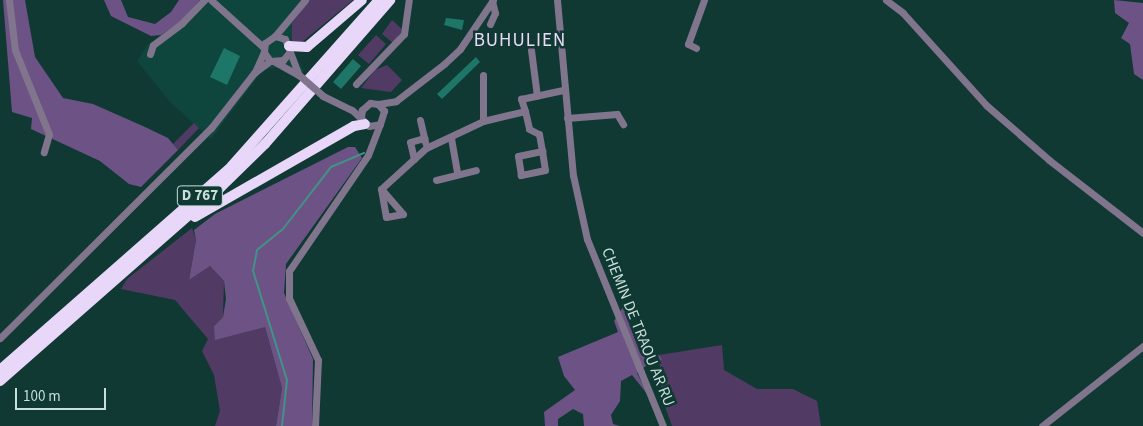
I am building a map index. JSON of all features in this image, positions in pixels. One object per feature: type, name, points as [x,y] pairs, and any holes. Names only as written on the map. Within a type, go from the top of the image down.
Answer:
[{"type":"highway","points":[[287,46],[307,47],[362,0]]},
{"type":"highway","name":"D 767","points":[[0,370],[228,170],[379,0]]},
{"type":"highway","name":"D 767","points":[[0,381],[179,226],[265,144],[390,0]]},
{"type":"highway","points":[[179,226],[354,126],[365,122]]},
{"type":"street","points":[[9,0],[15,50],[49,134],[44,152]]},
{"type":"street","points":[[150,54],[153,45],[182,23],[204,0]]},
{"type":"street","points":[[211,0],[254,35],[272,61],[299,75],[323,96],[348,108],[365,122],[375,142]]},
{"type":"street","points":[[0,338],[211,128],[254,73],[264,49],[305,0]]},
{"type":"street","points":[[356,84],[404,34],[409,0]]},
{"type":"street","points":[[490,24],[495,13],[493,0]]},
{"type":"street","points":[[315,426],[318,360],[289,298],[289,271],[375,142],[382,121],[396,101],[460,49],[493,0]]},
{"type":"street","name":"CHEMIN DE TRAOU AR RU","points":[[557,0],[566,118],[587,239],[663,426]]},
{"type":"street","points":[[696,48],[688,44],[704,0]]},
{"type":"street","points":[[886,0],[903,13],[986,105],[1049,160],[1143,232]]},
{"type":"street","points":[[289,21],[287,46],[299,75]]},
{"type":"street","points":[[254,35],[273,37],[287,46]]},
{"type":"street","points":[[254,73],[272,61],[287,46]]},
{"type":"street","points":[[531,50],[537,96]]},
{"type":"street","points":[[483,75],[484,121]]},
{"type":"street","points":[[542,151],[518,156],[521,175],[545,170],[542,151],[539,134],[529,128],[522,99],[563,90]]},
{"type":"street","points":[[348,108],[396,101]]},
{"type":"street","points":[[365,122],[366,104]]},
{"type":"street","points":[[378,104],[382,121]]},
{"type":"street","points":[[382,188],[426,148],[484,121],[525,112]]},
{"type":"street","points":[[566,118],[617,114],[623,124]]},
{"type":"street","points":[[420,120],[426,148]]},
{"type":"street","points":[[365,122],[382,121]]},
{"type":"street","points":[[414,159],[410,142],[424,138]]},
{"type":"street","points":[[451,138],[457,172]]},
{"type":"street","points":[[436,180],[457,172],[476,170]]},
{"type":"street","points":[[1042,426],[1143,346]]},
{"type":"shaded area","points":[[3,0],[25,0],[35,57],[63,98],[93,104],[145,127],[168,138],[178,150],[141,187],[129,184],[100,161],[31,129],[32,118],[12,112]]},
{"type":"shaded area","points":[[104,0],[121,0],[128,17],[155,24],[171,12],[179,0],[200,0],[180,22],[161,35],[151,36],[111,16]]},
{"type":"shaded area","points":[[200,0],[309,0],[292,23],[292,52],[304,71],[297,79],[282,67],[263,70],[211,139],[170,102],[137,61],[148,44],[180,22]]},
{"type":"shaded area","points":[[309,0],[353,0],[302,42],[292,41],[292,23]]},
{"type":"shaded area","points":[[1114,0],[1143,3],[1143,80],[1134,74],[1130,44],[1121,38],[1129,23],[1115,13]]},
{"type":"shaded area","points":[[392,20],[403,30],[393,43],[382,34]]},
{"type":"shaded area","points":[[376,35],[386,44],[369,64],[358,55]]},
{"type":"shaded area","points":[[387,65],[402,80],[391,92],[361,88],[375,70]]},
{"type":"shaded area","points":[[194,123],[199,128],[178,150],[173,144]]},
{"type":"shaded area","points":[[348,147],[355,147],[362,158],[286,264],[284,293],[313,359],[312,426],[276,426],[282,388],[265,327],[215,340],[214,326],[223,317],[226,299],[224,281],[210,266],[189,280],[196,240],[194,230],[215,214]]},
{"type":"shaded area","points":[[192,228],[196,240],[189,280],[210,266],[224,281],[223,317],[214,326],[265,327],[282,388],[276,426],[215,426],[220,411],[214,375],[202,351],[208,339],[175,300],[121,289],[127,279]]},
{"type":"shaded area","points":[[623,307],[640,353],[659,355],[662,360],[651,362],[637,373],[648,395],[632,375],[621,381],[620,401],[611,415],[613,424],[620,426],[584,426],[583,414],[573,409],[558,419],[558,426],[545,426],[544,412],[575,390],[564,376],[558,357],[618,332],[614,321]]},
{"type":"shaded area","points":[[722,345],[724,370],[757,389],[793,389],[817,401],[821,426],[672,426],[662,398],[659,355]]},
{"type":"building","points":[[446,18],[464,20],[462,30],[444,25]]},
{"type":"building","points":[[224,48],[240,56],[227,85],[210,77]]},
{"type":"building","points":[[476,57],[480,62],[442,99],[437,94]]},
{"type":"building","points":[[353,59],[361,66],[341,89],[333,82]]},
{"type":"waterway","points":[[282,426],[287,380],[253,271],[257,250],[283,229],[331,167],[364,153]]},
{"type":"district","name":"BUHULIEN","points":[[520,41]]}]
